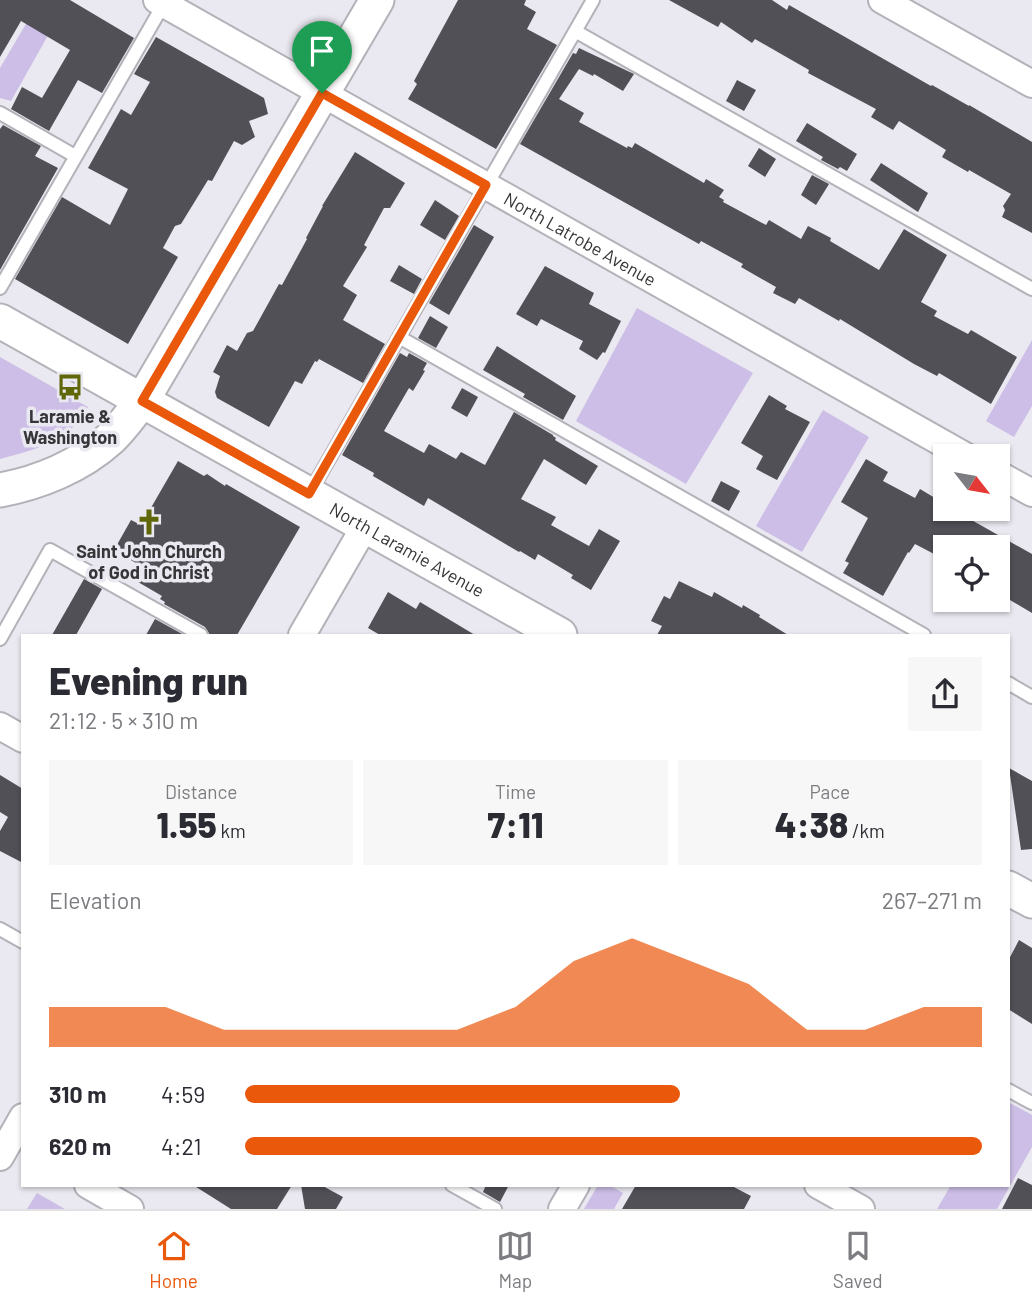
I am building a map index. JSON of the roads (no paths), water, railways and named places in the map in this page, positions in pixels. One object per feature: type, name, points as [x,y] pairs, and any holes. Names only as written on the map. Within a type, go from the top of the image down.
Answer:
[{"type":"street","points":[[0,491],[23,486],[56,473],[88,455],[111,438],[142,401],[377,0]]},
{"type":"street","points":[[882,0],[1032,84]]},
{"type":"street","name":"North Latrobe Avenue","points":[[162,1],[944,444]]},
{"type":"street","name":"North Laramie Avenue","points":[[0,321],[558,634]]},
{"type":"street","points":[[1010,481],[1032,493]]},
{"type":"street","points":[[303,634],[366,526]]},
{"type":"street","points":[[0,726],[21,738]]},
{"type":"street","points":[[1010,889],[1032,901]]},
{"type":"street","points":[[8,1145],[21,1121]]},
{"type":"street","points":[[92,1187],[131,1209]]},
{"type":"street","points":[[562,1209],[575,1187]]},
{"type":"street","points":[[821,1187],[861,1209]]},
{"type":"lane","points":[[309,494],[593,0]]},
{"type":"lane","points":[[0,288],[162,1]]},
{"type":"lane","points":[[575,31],[1032,289]]},
{"type":"lane","points":[[0,114],[75,156]]},
{"type":"lane","points":[[399,337],[922,634]]},
{"type":"lane","points":[[0,639],[50,550],[199,634]]},
{"type":"lane","points":[[1010,684],[1032,697]]},
{"type":"lane","points":[[0,929],[21,941]]},
{"type":"lane","points":[[1010,1091],[1032,1103]]},
{"type":"lane","points":[[456,1187],[495,1209]]},
{"type":"place","name":"Laramie & Washington","points":[[70,387]]},
{"type":"place","name":"Saint John Church of God in Christ","points":[[149,522]]}]
